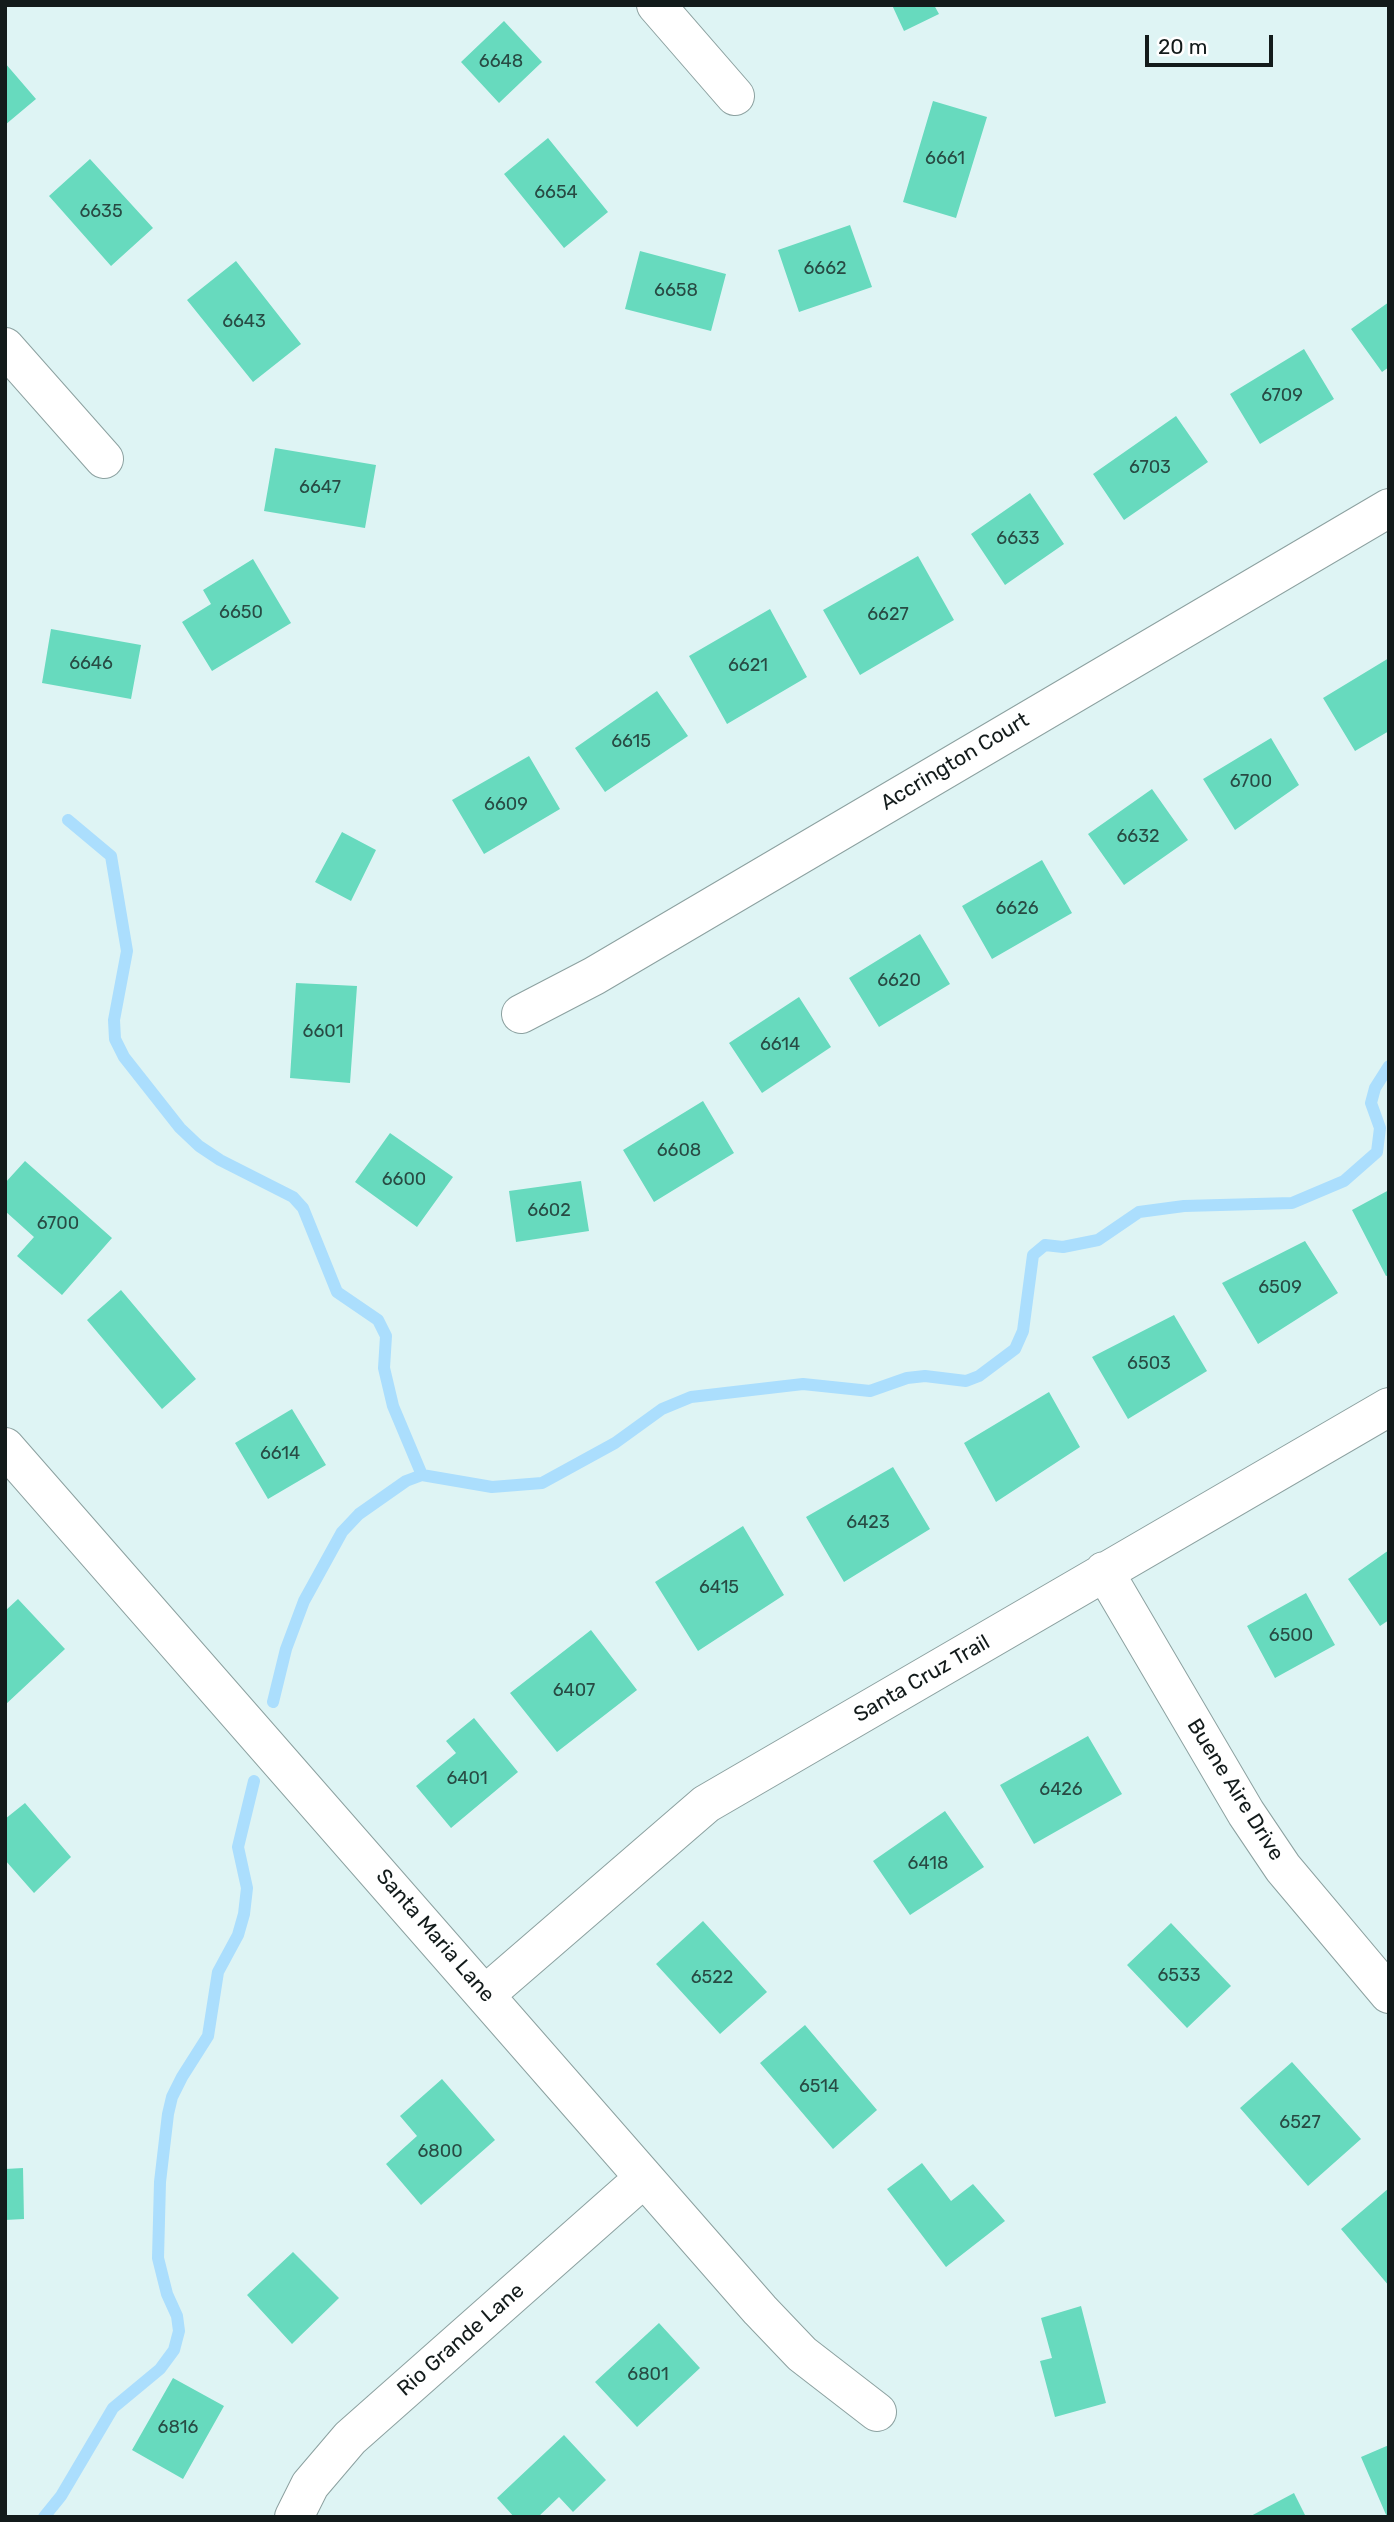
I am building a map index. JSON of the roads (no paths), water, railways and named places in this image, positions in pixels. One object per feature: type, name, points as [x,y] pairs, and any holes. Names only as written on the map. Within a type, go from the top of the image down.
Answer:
[{"type":"street","points":[[656,5],[735,96]]},
{"type":"street","points":[[5,347],[104,459]]},
{"type":"street","name":"Accrington Court","points":[[521,1014],[594,976],[1389,508]]},
{"type":"street","name":"Santa Cruz Trail","points":[[486,1994],[706,1804],[1389,1407]]},
{"type":"street","name":"Santa Maria Lane","points":[[5,1447],[486,1994],[644,2178],[802,2354],[877,2412]]},
{"type":"street","name":"Buene Aire Drive","points":[[1104,1571],[1283,1868],[1389,1994]]},
{"type":"street","name":"Rio Grande Lane","points":[[294,2517],[310,2485],[350,2438],[644,2178]]},
{"type":"waterway","points":[[68,820],[111,856],[127,951],[114,1020],[115,1039],[124,1057],[180,1128],[199,1146],[220,1160],[293,1197],[303,1208],[337,1292],[378,1320],[386,1336],[384,1368],[393,1406],[422,1475]]},
{"type":"waterway","points":[[273,1702],[286,1649],[304,1601],[342,1532],[359,1514],[406,1481],[422,1475],[492,1487],[542,1483],[615,1443],[662,1409],[691,1397],[803,1384],[870,1391],[907,1378],[925,1376],[966,1381],[979,1376],[1015,1349],[1023,1331],[1033,1255],[1045,1245],[1063,1247],[1098,1240],[1139,1212],[1184,1206],[1292,1203],[1344,1181],[1377,1152],[1380,1128],[1371,1103],[1375,1088],[1389,1066]]},
{"type":"waterway","points":[[44,2517],[61,2496],[113,2408],[160,2369],[174,2350],[179,2331],[177,2316],[167,2294],[158,2258],[160,2182],[168,2114],[172,2097],[182,2077],[208,2036],[218,1972],[238,1935],[244,1914],[247,1888],[238,1847],[254,1781]]}]
